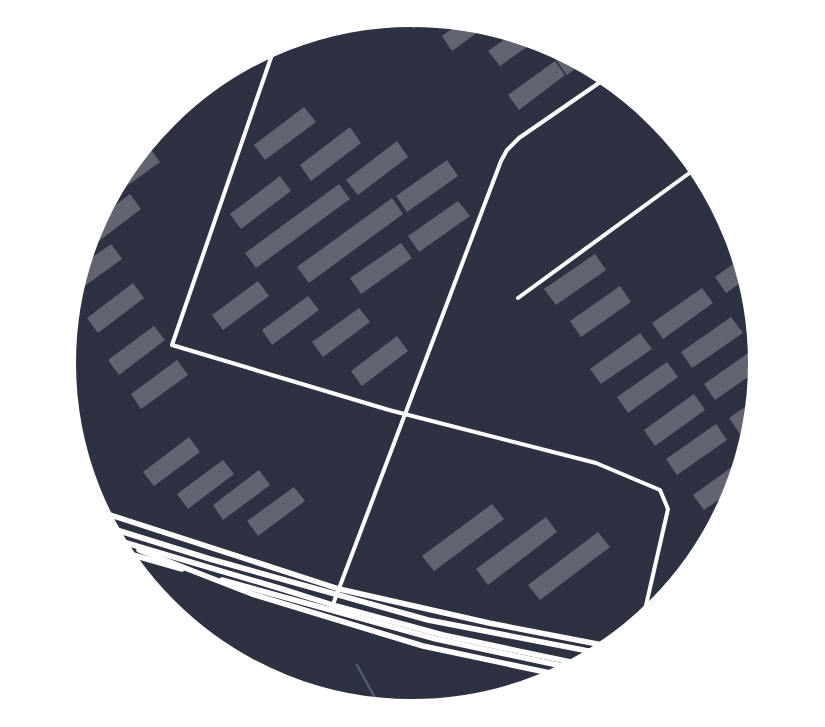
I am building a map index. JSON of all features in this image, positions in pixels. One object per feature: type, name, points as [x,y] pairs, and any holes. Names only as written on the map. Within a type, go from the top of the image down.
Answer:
[{"type":"main road","points":[[109,515],[339,589],[489,624],[602,645]]},
{"type":"main road","points":[[116,530],[210,559],[428,620],[592,652]]},
{"type":"main road","points":[[124,543],[336,606],[443,634],[575,662]]},
{"type":"main road","points":[[125,544],[252,594],[327,618],[422,646],[551,673]]},
{"type":"main road","points":[[132,555],[436,639],[565,667]]},
{"type":"street","points":[[272,54],[172,345],[405,415],[596,464],[660,490],[668,509],[645,612]]},
{"type":"street","points":[[331,610],[501,161],[507,150],[519,138],[601,81]]},
{"type":"street","points":[[518,298],[692,171]]},
{"type":"building","points":[[410,24],[420,24],[413,29]]},
{"type":"building","points":[[455,27],[480,30],[452,51],[442,36]]},
{"type":"building","points":[[507,37],[530,45],[500,66],[488,51]]},
{"type":"building","points":[[560,58],[578,67],[567,75],[556,60]]},
{"type":"building","points":[[555,61],[565,75],[519,110],[508,95]]},
{"type":"building","points":[[304,107],[316,122],[265,160],[254,145]]},
{"type":"building","points":[[350,127],[361,143],[311,181],[300,165]]},
{"type":"building","points":[[397,141],[408,157],[358,195],[346,180]]},
{"type":"building","points":[[150,148],[160,162],[120,191]]},
{"type":"building","points":[[447,160],[458,176],[407,212],[396,196]]},
{"type":"building","points":[[280,176],[291,191],[241,229],[230,214]]},
{"type":"building","points":[[339,184],[350,199],[256,268],[245,253]]},
{"type":"building","points":[[130,194],[141,209],[95,244],[99,233],[110,209]]},
{"type":"building","points":[[392,198],[403,214],[309,283],[297,267]]},
{"type":"building","points":[[458,201],[470,216],[419,252],[408,236]]},
{"type":"building","points":[[401,243],[412,258],[361,294],[350,278]]},
{"type":"building","points":[[111,244],[122,259],[81,289],[89,260]]},
{"type":"building","points":[[595,254],[606,270],[556,305],[544,289]]},
{"type":"building","points":[[736,262],[742,282],[726,293],[715,277]]},
{"type":"building","points":[[258,281],[269,296],[223,330],[212,315]]},
{"type":"building","points":[[133,283],[144,298],[98,333],[87,318]]},
{"type":"building","points":[[620,286],[631,302],[581,337],[570,321]]},
{"type":"building","points":[[702,288],[713,303],[663,339],[652,323]]},
{"type":"building","points":[[308,296],[319,310],[272,345],[262,330]]},
{"type":"building","points":[[747,304],[748,313],[743,306]]},
{"type":"building","points":[[359,308],[370,322],[323,357],[312,342]]},
{"type":"building","points":[[731,317],[743,333],[692,368],[681,352]]},
{"type":"building","points":[[154,326],[165,340],[119,375],[108,360]]},
{"type":"building","points":[[640,333],[652,349],[601,384],[590,369]]},
{"type":"building","points":[[397,336],[408,351],[362,386],[351,371]]},
{"type":"building","points":[[752,350],[752,374],[715,400],[704,384]]},
{"type":"building","points":[[177,360],[188,375],[141,409],[131,394]]},
{"type":"building","points":[[667,362],[678,377],[628,413],[617,397]]},
{"type":"building","points":[[694,394],[705,410],[655,446],[644,430]]},
{"type":"building","points":[[750,404],[746,430],[740,434],[729,418]]},
{"type":"building","points":[[716,424],[727,440],[677,475],[666,459]]},
{"type":"building","points":[[189,437],[200,452],[154,486],[143,472]]},
{"type":"building","points":[[223,460],[234,474],[188,509],[177,494]]},
{"type":"building","points":[[737,463],[726,495],[704,510],[693,495]]},
{"type":"building","points":[[259,470],[270,485],[223,520],[213,505]]},
{"type":"building","points":[[294,487],[305,501],[258,536],[247,521]]},
{"type":"building","points":[[492,504],[504,519],[434,571],[422,556]]},
{"type":"building","points":[[546,517],[557,532],[488,585],[476,569]]},
{"type":"building","points":[[598,532],[610,547],[540,600],[528,585]]},
{"type":"waterway","points":[[357,665],[377,701]]}]
